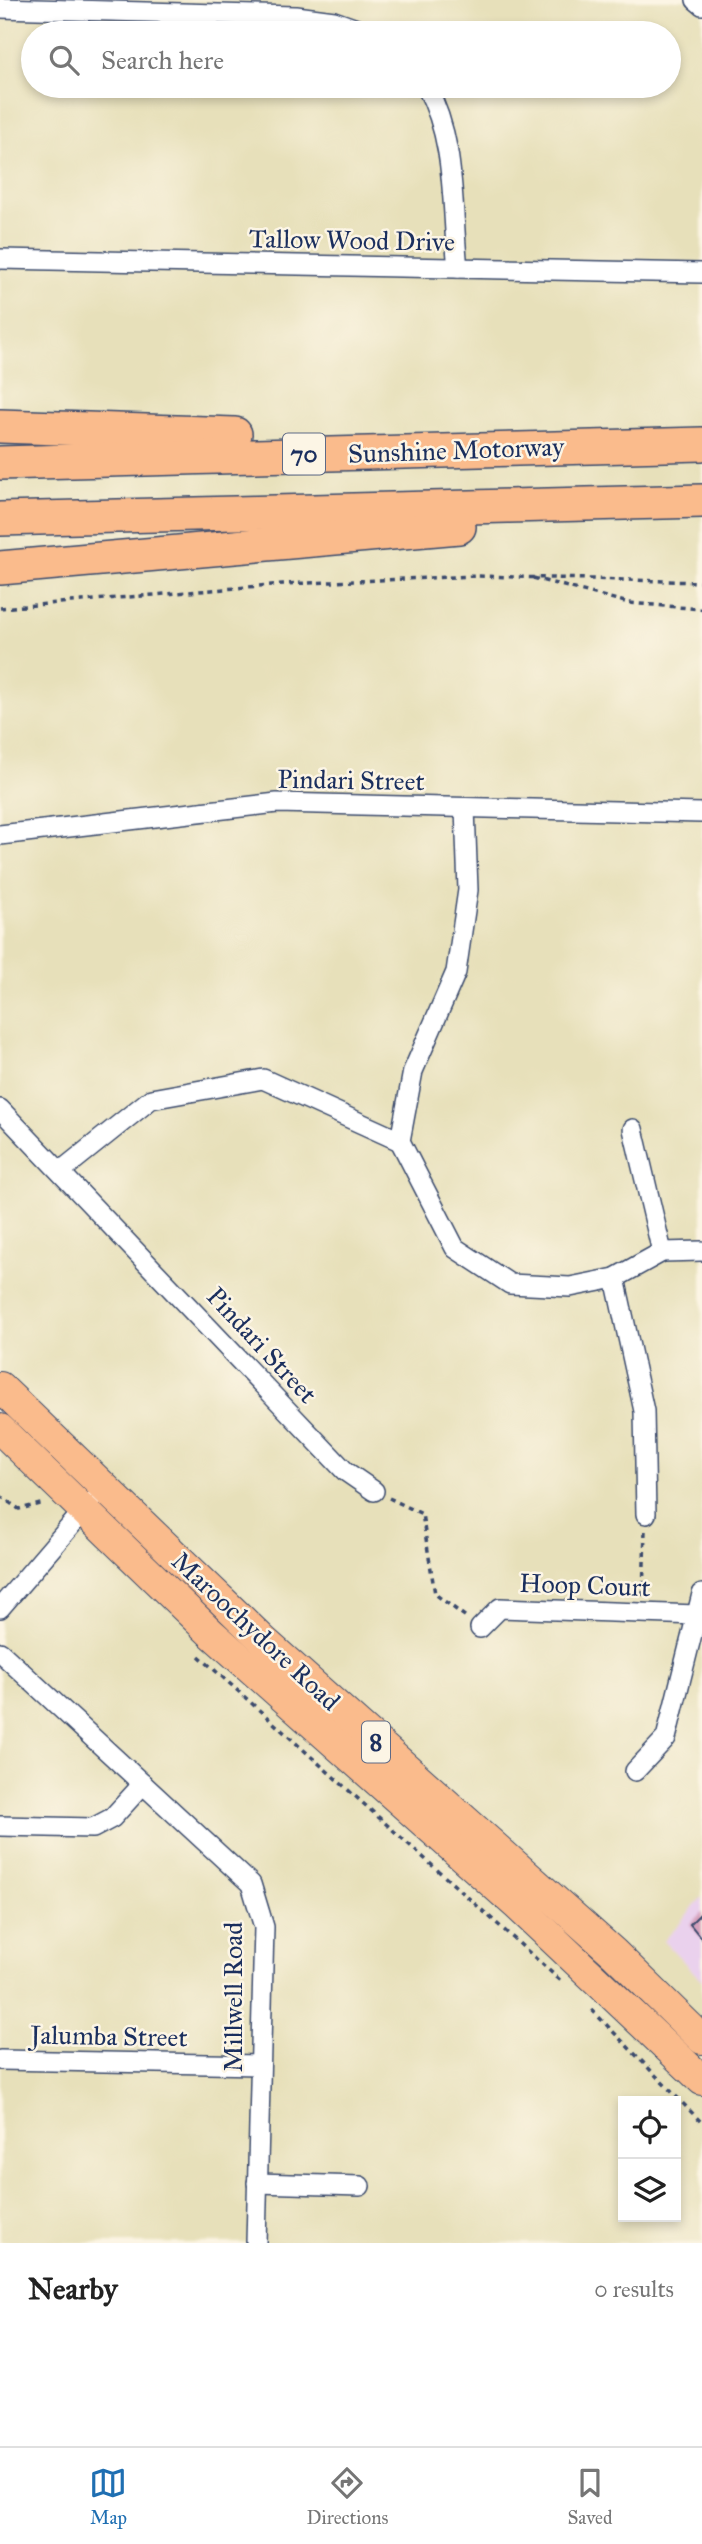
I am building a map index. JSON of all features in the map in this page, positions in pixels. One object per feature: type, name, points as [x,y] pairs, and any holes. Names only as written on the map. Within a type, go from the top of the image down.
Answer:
[{"type":"highway","points":[[0,426],[243,434],[565,433],[608,446]]},
{"type":"highway","name":"Sunshine Motorway","points":[[0,463],[702,444]]},
{"type":"highway","name":"70","points":[[0,519],[702,501]]},
{"type":"highway","points":[[0,568],[521,522],[562,504]]},
{"type":"main road","name":"Maroochydore Road","points":[[0,1387],[93,1500],[211,1633],[518,1906],[702,2080]]},
{"type":"main road","name":"Maroochydore Road","points":[[0,1429],[93,1500],[275,1651],[614,1952],[702,2039]]},
{"type":"street","points":[[696,0],[702,5]]},
{"type":"street","points":[[0,8],[296,16],[334,21]]},
{"type":"street","points":[[432,98],[444,123],[453,181],[458,268]]},
{"type":"street","name":"Tallow Wood Drive","points":[[0,258],[702,273]]},
{"type":"street","name":"Pindari Street","points":[[0,835],[277,803],[702,813]]},
{"type":"street","points":[[465,808],[468,890],[456,972],[413,1071],[400,1142],[455,1248],[510,1284],[570,1287],[615,1278],[662,1252],[702,1251]]},
{"type":"street","points":[[61,1171],[151,1099],[263,1079],[400,1142]]},
{"type":"street","name":"Pindari Street","points":[[0,1109],[345,1471],[374,1491]]},
{"type":"street","points":[[633,1129],[662,1252]]},
{"type":"street","points":[[615,1278],[644,1411],[646,1514]]},
{"type":"street","points":[[0,1608],[93,1500]]},
{"type":"street","points":[[635,1771],[666,1738],[702,1594]]},
{"type":"street","name":"Hoop Court","points":[[480,1628],[500,1608],[697,1615]]},
{"type":"street","name":"Millwell Road","points":[[0,1652],[251,1884],[264,1927],[256,2243]]},
{"type":"street","points":[[0,1826],[93,1828],[113,1818],[143,1784]]},
{"type":"street","name":"Jalumba Street","points":[[0,2060],[260,2065]]},
{"type":"street","points":[[257,2183],[360,2186]]},
{"type":"path","points":[[528,576],[629,603],[702,609]]},
{"type":"path","points":[[0,608],[283,584],[528,576],[702,582]]},
{"type":"path","points":[[374,1491],[422,1514],[435,1594],[480,1628]]},
{"type":"path","points":[[0,1496],[19,1509],[46,1503]]},
{"type":"path","points":[[643,1613],[646,1514]]},
{"type":"path","points":[[197,1654],[564,1984]]},
{"type":"path","points":[[583,2001],[702,2123]]},
{"type":"shaded area","points":[[702,1897],[702,1981],[664,1941]]},
{"type":"building","points":[[702,1912],[702,1939],[690,1924]]}]
